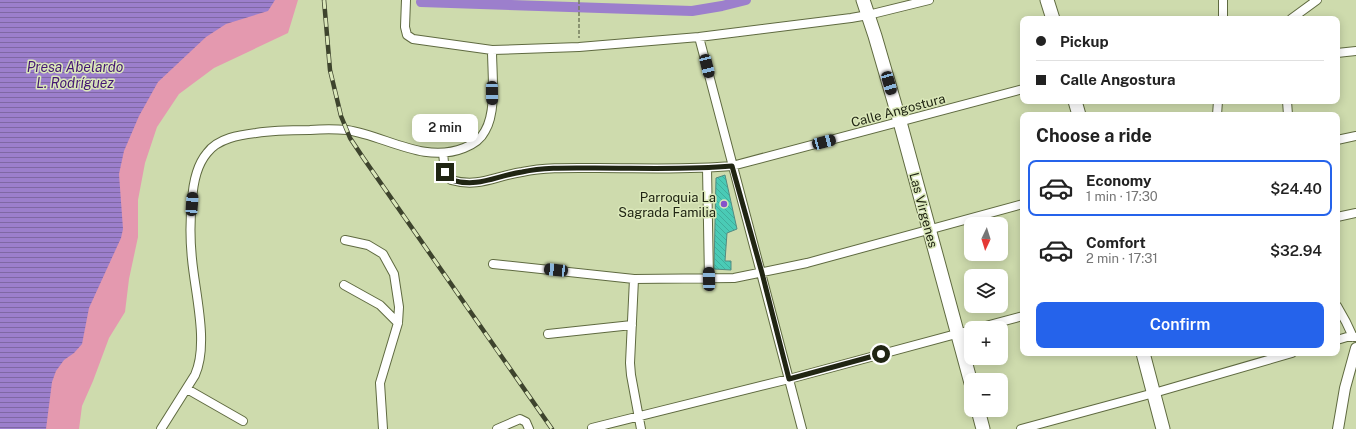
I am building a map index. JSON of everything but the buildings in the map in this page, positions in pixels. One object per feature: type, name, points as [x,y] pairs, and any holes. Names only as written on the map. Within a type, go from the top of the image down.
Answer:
[{"type":"highway","name":"Las Virgenes","points":[[863,0],[900,122],[968,373]]},
{"type":"highway","points":[[1047,0],[1052,16]]},
{"type":"highway","points":[[1144,356],[1163,429]]},
{"type":"highway","points":[[980,417],[983,429]]},
{"type":"street","points":[[406,0],[405,26],[407,35],[410,38],[453,46],[492,50],[579,47],[699,37],[868,15],[929,0]]},
{"type":"street","points":[[1223,0],[1223,16]]},
{"type":"street","points":[[1296,16],[1317,0]]},
{"type":"street","points":[[699,37],[802,429]]},
{"type":"street","points":[[161,429],[199,368],[201,356],[199,312],[192,258],[191,213],[192,194],[198,169],[200,162],[208,151],[221,142],[236,136],[266,131],[335,129],[360,133],[430,153],[455,152],[478,140],[485,132],[491,116],[492,50]]},
{"type":"street","points":[[1340,53],[1356,51]]},
{"type":"street","name":"Calle Angostura","points":[[443,153],[445,172],[451,180],[472,183],[482,182],[523,171],[552,168],[707,168],[732,166],[1020,90]]},
{"type":"street","points":[[1340,139],[1356,136]]},
{"type":"street","points":[[707,168],[709,279]]},
{"type":"street","points":[[493,264],[634,279],[734,278],[807,263],[1020,205]]},
{"type":"street","points":[[1340,216],[1356,212]]},
{"type":"street","points":[[345,240],[368,245],[384,254],[394,274],[399,307],[398,323],[380,383],[383,429]]},
{"type":"street","points":[[634,279],[630,351],[631,375],[640,429]]},
{"type":"street","points":[[344,285],[380,305],[398,323]]},
{"type":"street","points":[[1340,311],[1354,337],[1340,339]]},
{"type":"street","points":[[1004,321],[1020,317]]},
{"type":"street","points":[[548,334],[632,325]]},
{"type":"street","points":[[592,428],[789,379],[964,332]]},
{"type":"street","points":[[1338,429],[1356,348]]},
{"type":"street","points":[[1021,429],[1154,393],[1282,356]]},
{"type":"street","points":[[187,389],[243,421]]},
{"type":"street","points":[[497,429],[520,419],[526,422],[529,429]]},
{"type":"path","points":[[578,0],[579,28]]},
{"type":"shaded area","name":"Presa Abelardo L. Rodríguez","points":[[0,0],[298,0],[288,33],[214,68],[179,94],[157,127],[145,163],[138,200],[138,237],[129,279],[125,312],[109,338],[82,406],[79,429],[0,429]]},
{"type":"water","name":"Presa Abelardo L. Rodríguez","points":[[0,0],[275,0],[268,11],[226,24],[206,37],[158,82],[139,116],[124,151],[119,174],[123,229],[121,238],[89,308],[82,344],[74,353],[64,360],[56,371],[52,382],[46,429],[0,429]]},
{"type":"waterway","points":[[421,2],[692,11],[746,0]]},
{"type":"railway","points":[[324,0],[330,70],[341,116],[350,138],[552,429]]},
{"type":"place","name":"Parroquia La Sagrada Familia","points":[[724,204]]},
{"type":"route","points":[[445,172],[451,180],[472,183],[482,182],[523,171],[552,168],[707,168],[732,166],[762,273],[789,379],[881,354]]}]
